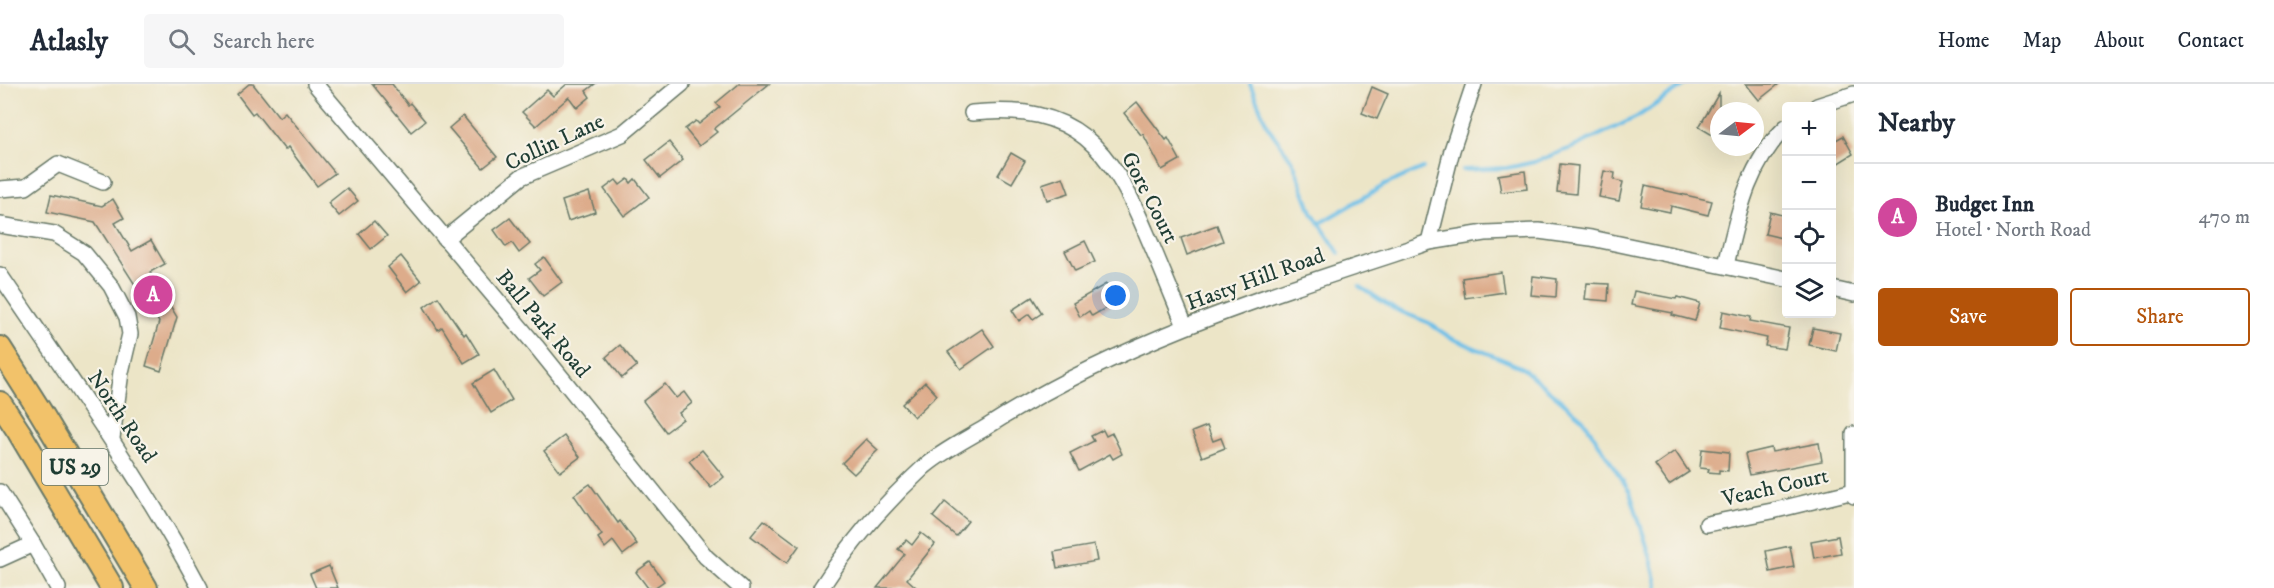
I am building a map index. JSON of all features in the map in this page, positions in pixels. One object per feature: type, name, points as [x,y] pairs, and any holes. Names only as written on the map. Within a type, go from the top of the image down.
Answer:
[{"type":"highway","name":"US 29","points":[[0,348],[147,588]]},
{"type":"highway","name":"US 29","points":[[0,404],[112,588]]},
{"type":"street","name":"Ball Park Road","points":[[315,84],[536,346],[706,557],[741,588]]},
{"type":"street","name":"Collin Lane","points":[[445,238],[521,177],[622,134],[682,84]]},
{"type":"street","points":[[1429,242],[1452,150],[1474,84]]},
{"type":"street","points":[[1829,102],[1854,94]]},
{"type":"street","name":"Gore Court","points":[[972,113],[1001,110],[1029,112],[1062,123],[1086,138],[1106,156],[1137,210],[1185,326]]},
{"type":"street","points":[[1726,265],[1743,194],[1765,151],[1782,132]]},
{"type":"street","points":[[0,189],[26,187],[58,164],[103,182]]},
{"type":"street","points":[[0,225],[54,234],[84,253],[111,286],[127,317],[130,334],[121,372],[112,438]]},
{"type":"street","name":"Hasty Hill Road","points":[[820,588],[874,518],[926,466],[1023,403],[1106,361],[1185,326],[1429,242],[1485,233],[1539,231],[1591,238],[1782,278]]},
{"type":"street","name":"North Road","points":[[0,275],[112,438],[170,532],[200,588]]},
{"type":"street","points":[[1836,290],[1854,294]]},
{"type":"street","points":[[1854,434],[1854,493]]},
{"type":"street","points":[[0,492],[58,588]]},
{"type":"street","name":"Veach Court","points":[[1707,524],[1854,493]]},
{"type":"street","points":[[0,559],[33,544]]},
{"type":"building","points":[[249,84],[253,84],[279,117],[285,112],[335,173],[317,186],[288,147],[285,150],[255,112],[252,114],[237,94]]},
{"type":"building","points":[[372,84],[392,84],[408,105],[410,103],[425,121],[411,132]]},
{"type":"building","points":[[567,84],[595,84],[586,91],[590,97],[577,108],[569,97],[536,126],[522,112],[547,90],[553,96]]},
{"type":"building","points":[[739,84],[769,84],[714,129],[717,132],[699,146],[685,129],[696,121],[699,124],[720,107],[716,103]]},
{"type":"building","points":[[1746,84],[1779,84],[1759,100]]},
{"type":"building","points":[[1372,87],[1388,94],[1377,119],[1362,113]]},
{"type":"building","points":[[1719,93],[1719,102],[1714,102]]},
{"type":"building","points":[[1137,102],[1166,140],[1168,138],[1180,160],[1162,170],[1143,134],[1141,135],[1124,113]]},
{"type":"building","points":[[1710,108],[1710,134],[1699,127]]},
{"type":"building","points":[[463,116],[497,157],[483,168],[449,128]]},
{"type":"building","points":[[1843,136],[1853,154],[1836,165],[1836,156],[1836,140]]},
{"type":"building","points":[[669,142],[683,160],[660,178],[646,160]]},
{"type":"building","points":[[1011,153],[1025,161],[1012,183],[998,175]]},
{"type":"building","points":[[1560,164],[1578,166],[1576,194],[1557,192]]},
{"type":"building","points":[[1525,171],[1527,189],[1501,192],[1498,175]]},
{"type":"building","points":[[1604,171],[1615,173],[1614,180],[1623,182],[1619,201],[1599,197]]},
{"type":"building","points":[[1063,177],[1069,193],[1047,200],[1042,184]]},
{"type":"building","points":[[628,179],[631,183],[635,179],[649,197],[624,216],[604,189],[616,180],[620,185]]},
{"type":"building","points":[[1645,186],[1712,201],[1708,215],[1671,206],[1670,212],[1641,206]]},
{"type":"building","points":[[347,188],[358,201],[339,216],[328,203]]},
{"type":"building","points":[[589,192],[595,212],[568,221],[562,201]]},
{"type":"building","points":[[51,195],[102,206],[113,199],[124,218],[115,223],[132,251],[151,240],[165,264],[150,272],[177,317],[161,371],[146,366],[159,322],[95,222],[47,212]]},
{"type":"building","points":[[1770,212],[1782,215],[1782,238],[1765,234]]},
{"type":"building","points":[[510,218],[530,244],[519,253],[512,243],[506,247],[494,230]]},
{"type":"building","points":[[374,221],[387,236],[371,249],[359,234]]},
{"type":"building","points":[[1217,225],[1223,241],[1187,255],[1181,238]]},
{"type":"building","points":[[1085,241],[1095,262],[1075,271],[1065,251]]},
{"type":"building","points":[[401,256],[421,281],[407,292],[388,267]]},
{"type":"building","points":[[544,257],[562,282],[543,296],[529,278],[540,270],[535,264]]},
{"type":"building","points":[[1501,272],[1504,292],[1465,298],[1462,278]]},
{"type":"building","points":[[1533,276],[1557,279],[1556,297],[1531,295]]},
{"type":"building","points":[[1587,283],[1609,284],[1608,301],[1585,299]]},
{"type":"building","points":[[1106,284],[1116,302],[1092,316],[1089,311],[1080,317],[1073,303]]},
{"type":"building","points":[[1634,291],[1700,303],[1695,321],[1672,315],[1673,313],[1631,305]]},
{"type":"building","points":[[438,297],[479,354],[464,363],[442,327],[438,330],[424,307]]},
{"type":"building","points":[[1032,297],[1042,313],[1033,319],[1029,314],[1019,321],[1012,310]]},
{"type":"building","points":[[1723,311],[1751,317],[1750,321],[1789,328],[1785,349],[1765,346],[1767,338],[1720,328]]},
{"type":"building","points":[[1813,328],[1840,333],[1836,351],[1809,345]]},
{"type":"building","points":[[982,329],[994,346],[961,369],[948,352]]},
{"type":"building","points":[[620,345],[637,366],[622,378],[606,357]]},
{"type":"building","points":[[494,370],[512,400],[491,413],[473,383]]},
{"type":"building","points":[[925,382],[937,395],[914,417],[902,404]]},
{"type":"building","points":[[665,384],[676,398],[684,392],[692,403],[679,413],[683,419],[666,432],[643,401]]},
{"type":"building","points":[[1207,426],[1213,441],[1221,438],[1225,448],[1202,457],[1192,432]]},
{"type":"building","points":[[1103,430],[1106,436],[1112,433],[1122,454],[1113,459],[1110,454],[1079,471],[1070,453],[1094,441],[1091,436]]},
{"type":"building","points":[[564,436],[580,457],[560,472],[544,451]]},
{"type":"building","points":[[866,439],[878,450],[854,474],[842,463]]},
{"type":"building","points":[[1819,443],[1822,461],[1750,475],[1745,454],[1771,448],[1772,452]]},
{"type":"building","points":[[1702,449],[1729,452],[1728,471],[1708,472],[1709,469],[1700,468]]},
{"type":"building","points":[[702,450],[724,477],[711,488],[689,461]]},
{"type":"building","points":[[1675,451],[1689,472],[1669,485],[1655,465]]},
{"type":"building","points":[[590,484],[618,523],[620,521],[637,544],[623,555],[613,541],[605,548],[598,538],[602,535],[574,495]]},
{"type":"building","points":[[945,502],[968,521],[956,536],[933,517]]},
{"type":"building","points":[[764,520],[799,546],[787,563],[751,536]]},
{"type":"building","points":[[921,533],[935,544],[907,579],[917,588],[877,588],[905,554],[898,549],[906,540],[912,545]]},
{"type":"building","points":[[1838,536],[1841,553],[1814,558],[1811,541]]},
{"type":"building","points":[[1094,545],[1097,561],[1057,568],[1054,552]]},
{"type":"building","points":[[1790,546],[1794,567],[1770,572],[1766,551]]},
{"type":"building","points":[[650,562],[664,581],[654,588],[648,588],[636,572]]},
{"type":"building","points":[[329,566],[338,588],[316,588],[310,574]]},
{"type":"waterway","points":[[1250,84],[1268,127],[1293,162],[1312,212],[1339,253]]},
{"type":"waterway","points":[[1463,170],[1507,168],[1534,162],[1574,147],[1637,117],[1686,84]]},
{"type":"waterway","points":[[1320,223],[1385,185],[1423,168]]},
{"type":"waterway","points":[[1359,286],[1394,309],[1427,322],[1451,338],[1521,367],[1583,419],[1630,492],[1658,588]]},
{"type":"place","name":"Budget Inn","points":[[153,295]]}]
